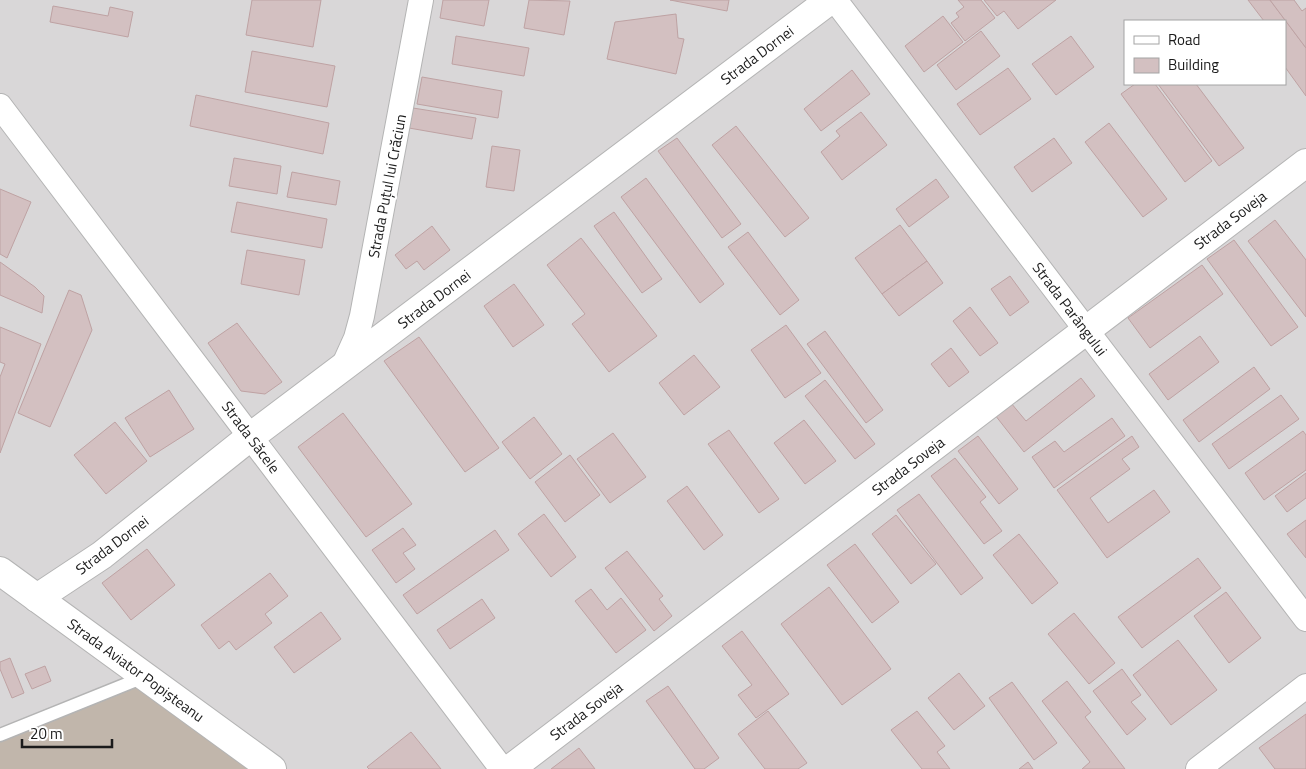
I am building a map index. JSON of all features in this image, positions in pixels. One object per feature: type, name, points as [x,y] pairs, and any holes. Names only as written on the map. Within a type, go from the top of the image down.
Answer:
[{"type":"street","name":"Strada Puțul lui Crăciun","points":[[342,369],[356,338],[362,316],[421,0]]},
{"type":"street","name":"Strada Dornei","points":[[37,598],[102,555],[250,437],[830,0]]},
{"type":"street","name":"Strada Parângului","points":[[835,0],[1306,619]]},
{"type":"street","name":"Strada Săcele","points":[[0,106],[502,769]]},
{"type":"street","name":"Strada Soveja","points":[[510,769],[1306,163]]},
{"type":"street","name":"Strada Aviator Popișteanu","points":[[0,571],[272,769]]},
{"type":"street","points":[[1198,769],[1306,686]]},
{"type":"lane","points":[[0,735],[144,677]]},
{"type":"shaded area","points":[[0,0],[1306,0],[1306,769],[272,769],[0,735]]},
{"type":"shaded area","points":[[144,677],[272,769],[0,769],[0,735]]},
{"type":"building","points":[[252,0],[321,0],[313,47],[246,35]]},
{"type":"building","points":[[443,0],[489,0],[484,26],[440,18]]},
{"type":"building","points":[[529,0],[570,1],[564,35],[524,28]]},
{"type":"building","points":[[670,0],[729,0],[727,11]]},
{"type":"building","points":[[958,0],[981,0],[995,18],[965,41],[951,23],[959,17],[956,13],[964,7]]},
{"type":"building","points":[[984,0],[1056,0],[1018,29],[1004,11],[997,16]]},
{"type":"building","points":[[1248,0],[1270,0],[1285,20],[1263,20]]},
{"type":"building","points":[[1270,0],[1294,0],[1302,11],[1306,8],[1306,48],[1286,20]]},
{"type":"building","points":[[53,6],[108,16],[110,7],[133,12],[128,37],[50,22]]},
{"type":"building","points":[[676,14],[678,38],[684,39],[676,74],[607,59],[615,22]]},
{"type":"building","points":[[943,16],[963,42],[924,72],[905,46]]},
{"type":"building","points":[[1286,21],[1306,48],[1306,96],[1286,68]]},
{"type":"building","points":[[981,31],[1000,56],[956,90],[937,65]]},
{"type":"building","points":[[456,36],[529,48],[524,76],[452,64]]},
{"type":"building","points":[[1071,36],[1094,67],[1056,95],[1032,64]]},
{"type":"building","points":[[252,51],[335,66],[327,107],[245,92]]},
{"type":"building","points":[[1008,68],[1031,99],[980,135],[957,104]]},
{"type":"building","points":[[852,70],[870,94],[821,131],[804,109]]},
{"type":"building","points":[[422,77],[502,91],[498,118],[417,104]]},
{"type":"building","points":[[1134,85],[1156,85],[1212,161],[1185,182],[1121,94]]},
{"type":"building","points":[[1159,85],[1197,85],[1244,148],[1219,166]]},
{"type":"building","points":[[196,95],[329,123],[323,154],[190,126]]},
{"type":"building","points":[[413,108],[476,118],[472,139],[409,128]]},
{"type":"building","points":[[861,112],[887,145],[842,180],[821,152],[840,136],[836,131]]},
{"type":"building","points":[[1109,123],[1167,199],[1143,217],[1085,142]]},
{"type":"building","points":[[736,126],[809,218],[785,237],[712,145]]},
{"type":"building","points":[[677,138],[741,224],[722,238],[658,151]]},
{"type":"building","points":[[1054,138],[1072,163],[1032,192],[1014,167]]},
{"type":"building","points":[[492,146],[520,150],[514,191],[486,187]]},
{"type":"building","points":[[234,158],[281,166],[277,194],[229,186]]},
{"type":"building","points":[[292,172],[340,181],[336,205],[287,197]]},
{"type":"building","points":[[646,178],[724,284],[700,303],[621,197]]},
{"type":"building","points":[[936,179],[949,197],[909,227],[896,209]]},
{"type":"building","points":[[0,189],[31,202],[7,258],[0,254]]},
{"type":"building","points":[[237,202],[327,219],[322,248],[231,232]]},
{"type":"building","points":[[614,212],[662,279],[642,293],[594,226]]},
{"type":"building","points":[[1275,220],[1306,260],[1306,317],[1248,241]]},
{"type":"building","points":[[900,225],[927,261],[882,294],[855,258]]},
{"type":"building","points":[[432,226],[450,250],[424,270],[417,261],[406,269],[395,255]]},
{"type":"building","points":[[748,232],[799,300],[780,315],[728,247]]},
{"type":"building","points":[[581,238],[657,336],[609,372],[572,324],[585,314],[547,265]]},
{"type":"building","points":[[1234,240],[1298,327],[1271,346],[1207,259]]},
{"type":"building","points":[[247,250],[305,260],[299,295],[241,284]]},
{"type":"building","points":[[927,261],[943,283],[899,316],[882,294]]},
{"type":"building","points":[[0,262],[35,287],[44,296],[42,313],[0,295]]},
{"type":"building","points":[[1202,265],[1223,294],[1150,348],[1128,318]]},
{"type":"building","points":[[1010,276],[1029,302],[1010,316],[991,289]]},
{"type":"building","points":[[514,284],[544,325],[513,347],[484,306]]},
{"type":"building","points":[[69,290],[81,295],[92,330],[50,427],[18,413]]},
{"type":"building","points":[[970,307],[998,343],[980,356],[953,321]]},
{"type":"building","points":[[237,323],[282,382],[265,394],[241,391],[208,343]]},
{"type":"building","points":[[786,325],[821,373],[785,398],[751,350]]},
{"type":"building","points":[[0,327],[41,344],[0,453],[0,377],[5,364],[0,362]]},
{"type":"building","points":[[825,331],[883,410],[866,423],[807,344]]},
{"type":"building","points":[[1200,336],[1219,362],[1168,400],[1149,374]]},
{"type":"building","points":[[419,337],[499,448],[465,472],[384,361]]},
{"type":"building","points":[[951,348],[969,372],[949,387],[931,364]]},
{"type":"building","points":[[694,355],[720,387],[684,415],[659,383]]},
{"type":"building","points":[[1254,367],[1270,389],[1199,442],[1183,420]]},
{"type":"building","points":[[1081,378],[1095,396],[1024,452],[995,415],[1011,403],[1026,421]]},
{"type":"building","points":[[825,380],[875,444],[855,459],[805,396]]},
{"type":"building","points":[[169,390],[194,429],[150,457],[125,418]]},
{"type":"building","points":[[1281,395],[1299,419],[1229,469],[1212,444]]},
{"type":"building","points":[[343,413],[412,504],[366,537],[298,447]]},
{"type":"building","points":[[534,417],[562,454],[530,479],[502,442]]},
{"type":"building","points":[[1112,418],[1125,436],[1054,488],[1032,457],[1055,441],[1064,452]]},
{"type":"building","points":[[804,420],[836,461],[805,484],[774,443]]},
{"type":"building","points":[[115,422],[147,461],[106,494],[74,455]]},
{"type":"building","points":[[729,430],[779,499],[759,513],[708,444]]},
{"type":"building","points":[[1303,431],[1306,435],[1306,470],[1264,500],[1245,473]]},
{"type":"building","points":[[613,433],[646,477],[610,503],[577,459]]},
{"type":"building","points":[[978,436],[1018,489],[999,504],[958,451]]},
{"type":"building","points":[[1132,436],[1139,447],[1122,459],[1130,469],[1090,498],[1108,523],[1154,490],[1170,512],[1107,558],[1057,490]]},
{"type":"building","points":[[570,455],[600,495],[565,522],[535,482]]},
{"type":"building","points":[[955,458],[986,497],[980,502],[1002,531],[984,544],[931,476]]},
{"type":"building","points":[[1306,473],[1306,498],[1287,512],[1275,496]]},
{"type":"building","points":[[687,486],[723,535],[704,550],[667,501]]},
{"type":"building","points":[[919,494],[983,578],[961,595],[897,510]]},
{"type":"building","points":[[544,514],[576,557],[551,577],[518,534]]},
{"type":"building","points":[[896,515],[936,564],[911,584],[872,534]]},
{"type":"building","points":[[1306,520],[1306,558],[1287,534]]},
{"type":"building","points":[[403,528],[416,545],[403,553],[415,569],[396,583],[372,550]]},
{"type":"building","points":[[495,530],[509,550],[417,614],[403,595]]},
{"type":"building","points":[[1019,534],[1058,583],[1032,604],[993,555]]},
{"type":"building","points":[[855,544],[899,602],[872,623],[827,565]]},
{"type":"building","points":[[147,549],[175,585],[131,620],[102,583]]},
{"type":"building","points":[[627,551],[663,596],[659,599],[672,616],[654,631],[605,568]]},
{"type":"building","points":[[1198,558],[1221,588],[1142,648],[1118,617]]},
{"type":"building","points":[[270,573],[288,596],[265,614],[272,623],[236,650],[229,641],[219,649],[201,625]]},
{"type":"building","points":[[829,587],[891,669],[842,705],[781,624]]},
{"type":"building","points":[[591,589],[607,610],[621,598],[646,630],[616,653],[575,601]]},
{"type":"building","points":[[1226,592],[1261,638],[1229,663],[1194,616]]},
{"type":"building","points":[[482,599],[495,618],[450,649],[437,630]]},
{"type":"building","points":[[321,612],[341,639],[294,673],[274,647]]},
{"type":"building","points":[[1074,613],[1115,663],[1089,684],[1048,634]]},
{"type":"building","points":[[742,631],[789,694],[756,718],[738,695],[752,685],[722,646]]},
{"type":"building","points":[[1178,640],[1217,690],[1171,725],[1133,675]]},
{"type":"building","points":[[10,658],[24,693],[12,698],[0,669],[0,662]]},
{"type":"building","points":[[45,666],[51,681],[32,689],[25,674]]},
{"type":"building","points":[[1122,669],[1141,695],[1131,702],[1146,719],[1127,735],[1093,691]]},
{"type":"building","points":[[959,673],[985,706],[954,730],[928,698]]},
{"type":"building","points":[[1067,681],[1091,712],[1085,717],[1125,769],[1082,769],[1090,762],[1042,701]]},
{"type":"building","points":[[1012,682],[1057,743],[1034,760],[989,698]]},
{"type":"building","points":[[668,686],[719,758],[704,769],[695,769],[646,701]]},
{"type":"building","points":[[768,711],[807,763],[798,769],[765,769],[738,734]]},
{"type":"building","points":[[917,711],[945,746],[937,752],[950,769],[922,769],[891,730]]},
{"type":"building","points":[[1306,714],[1306,769],[1275,769],[1259,748]]},
{"type":"building","points":[[411,732],[441,769],[369,769],[367,767]]},
{"type":"building","points":[[579,748],[595,769],[551,769]]},
{"type":"building","points":[[1028,762],[1033,769],[1019,769]]}]
